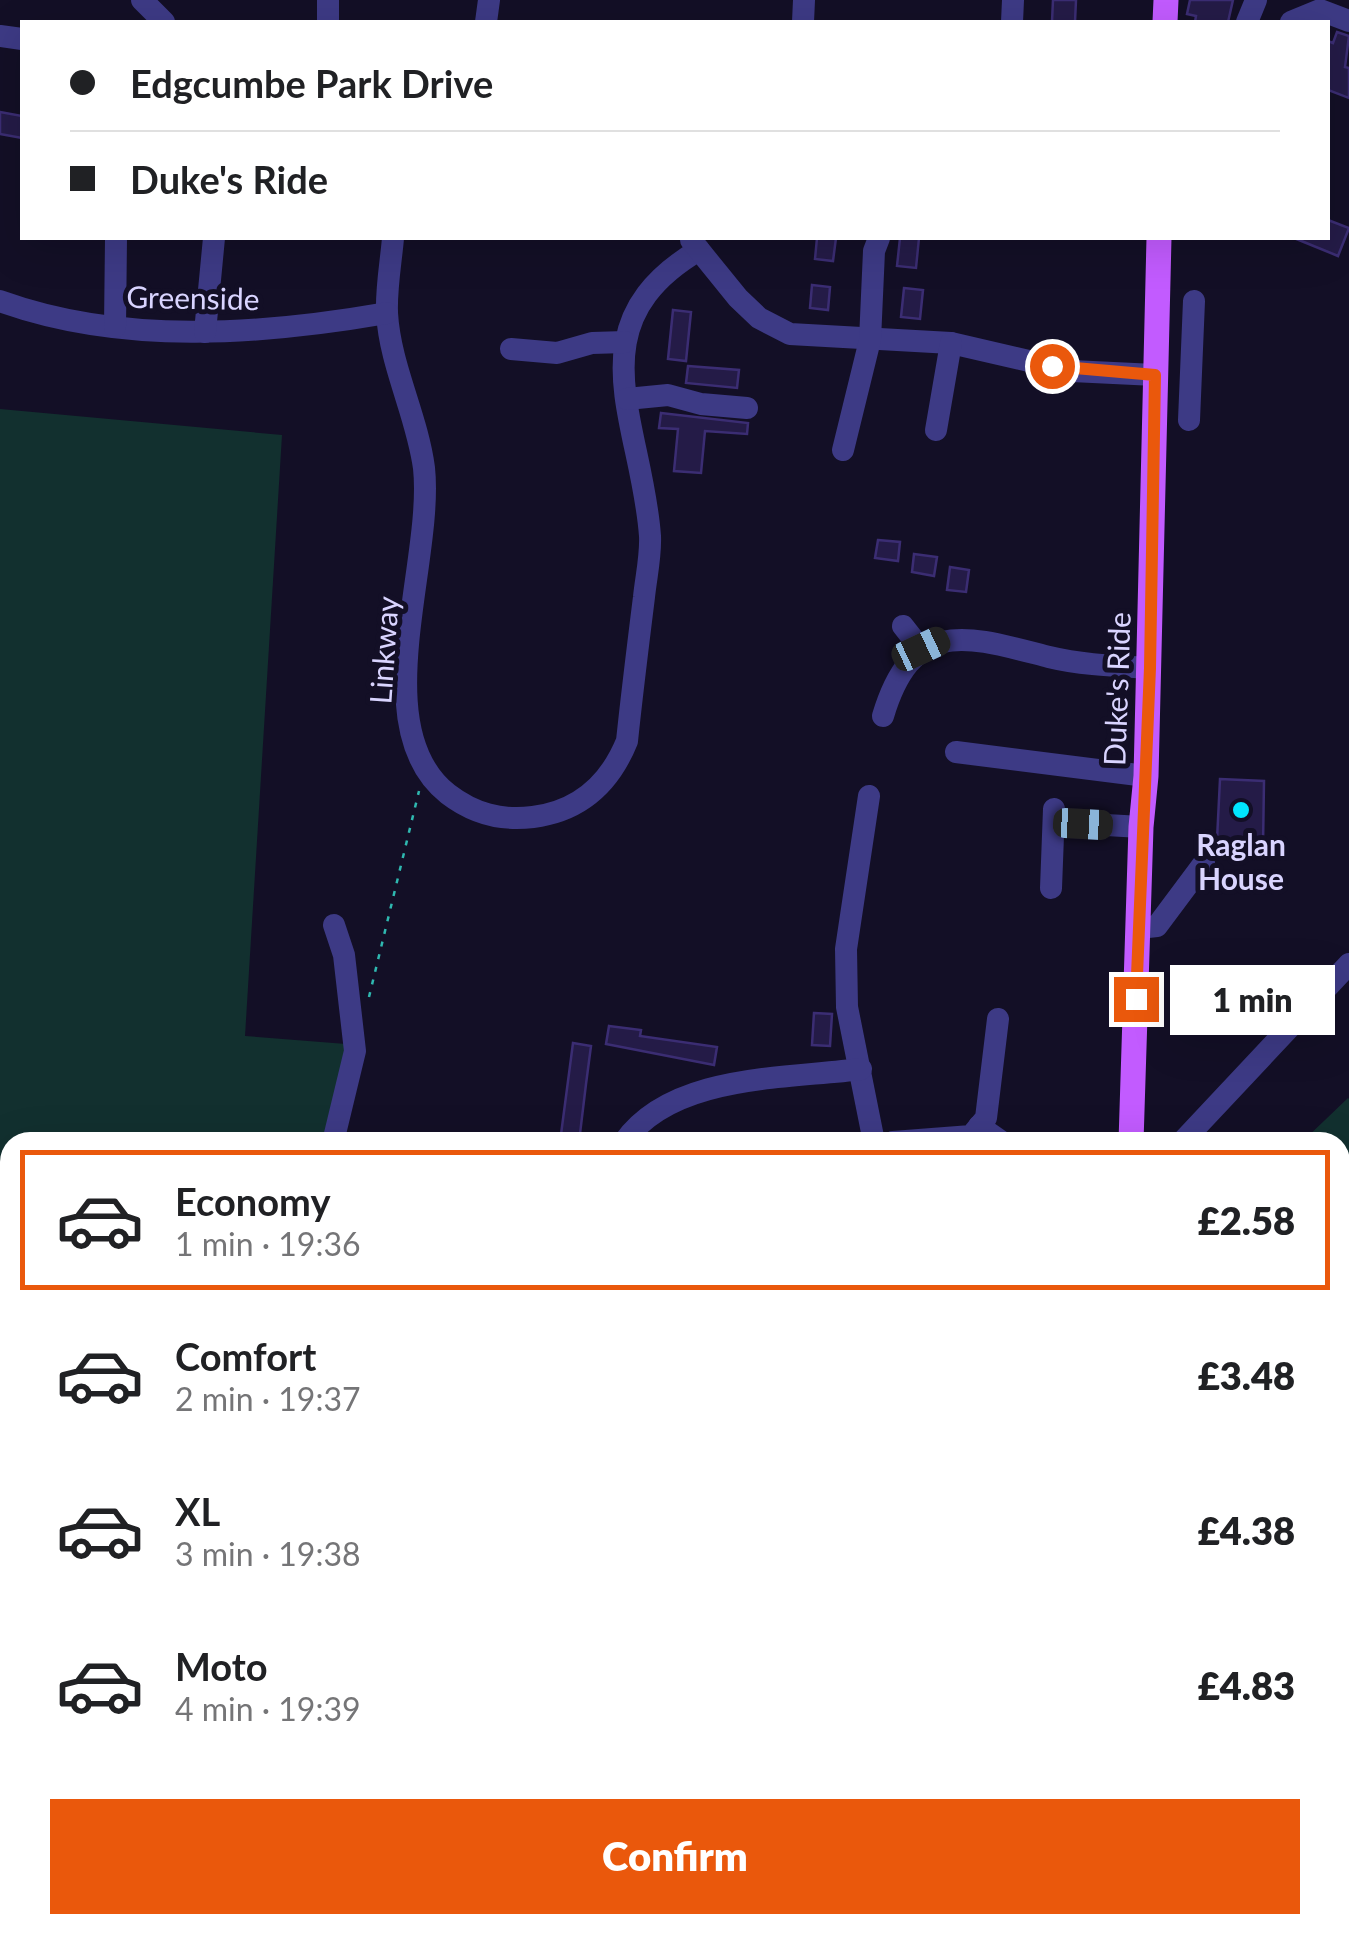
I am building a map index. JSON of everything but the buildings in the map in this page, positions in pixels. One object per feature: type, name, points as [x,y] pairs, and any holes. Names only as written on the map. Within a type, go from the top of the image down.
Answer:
[{"type":"main road","name":"Duke's Ride","points":[[1131,1132],[1140,828],[1150,668],[1159,240]]},
{"type":"street","points":[[1296,20],[1320,10],[1349,21]]},
{"type":"street","points":[[115,327],[116,240]]},
{"type":"street","points":[[205,332],[214,240]]},
{"type":"street","name":"Linkway","points":[[393,240],[388,313],[424,466],[426,520],[406,687],[412,747],[424,770]]},
{"type":"street","points":[[842,450],[870,340],[874,251],[878,240]]},
{"type":"street","points":[[424,770],[462,804],[505,818],[553,814],[572,806],[615,769],[626,740],[650,539],[622,362],[625,342],[628,325],[644,293],[694,244],[759,318],[790,334],[952,343],[1072,371],[1155,366],[1192,357]]},
{"type":"street","name":"Greenside","points":[[0,301],[33,313],[115,327],[205,332],[314,326],[388,313]]},
{"type":"street","points":[[1189,420],[1194,302]]},
{"type":"street","points":[[512,349],[557,354],[592,343],[625,342]]},
{"type":"street","points":[[936,430],[952,343]]},
{"type":"street","points":[[627,399],[668,395],[701,404],[747,408]]},
{"type":"street","points":[[903,626],[921,649]]},
{"type":"street","points":[[883,716],[898,673],[921,649],[940,640],[975,638],[1050,658],[1150,668]]},
{"type":"street","points":[[956,752],[1146,776]]},
{"type":"street","points":[[869,796],[846,949],[847,1008],[872,1132]]},
{"type":"street","points":[[1051,888],[1054,815],[1140,828]]},
{"type":"street","points":[[1139,928],[1157,926],[1204,864]]},
{"type":"street","points":[[334,925],[344,954],[356,1052],[336,1132]]},
{"type":"street","points":[[1201,1132],[1349,964]]},
{"type":"street","points":[[974,1132],[986,1118],[998,1018]]},
{"type":"street","points":[[633,1132],[653,1111],[691,1092],[861,1069]]},
{"type":"street","points":[[979,1126],[988,1132]]},
{"type":"path","points":[[355,1024],[366,1011],[424,770]]},
{"type":"green space","points":[[0,409],[282,435],[245,1036],[346,1044],[326,1132],[0,1132]]},
{"type":"green space","points":[[1348,1098],[1349,1099],[1349,1132],[1312,1132]]},
{"type":"place","name":"Raglan House","points":[[1241,810]]},
{"type":"route","points":[[1052,366],[1072,371],[1155,375],[1150,668],[1140,828],[1136,999]]}]
